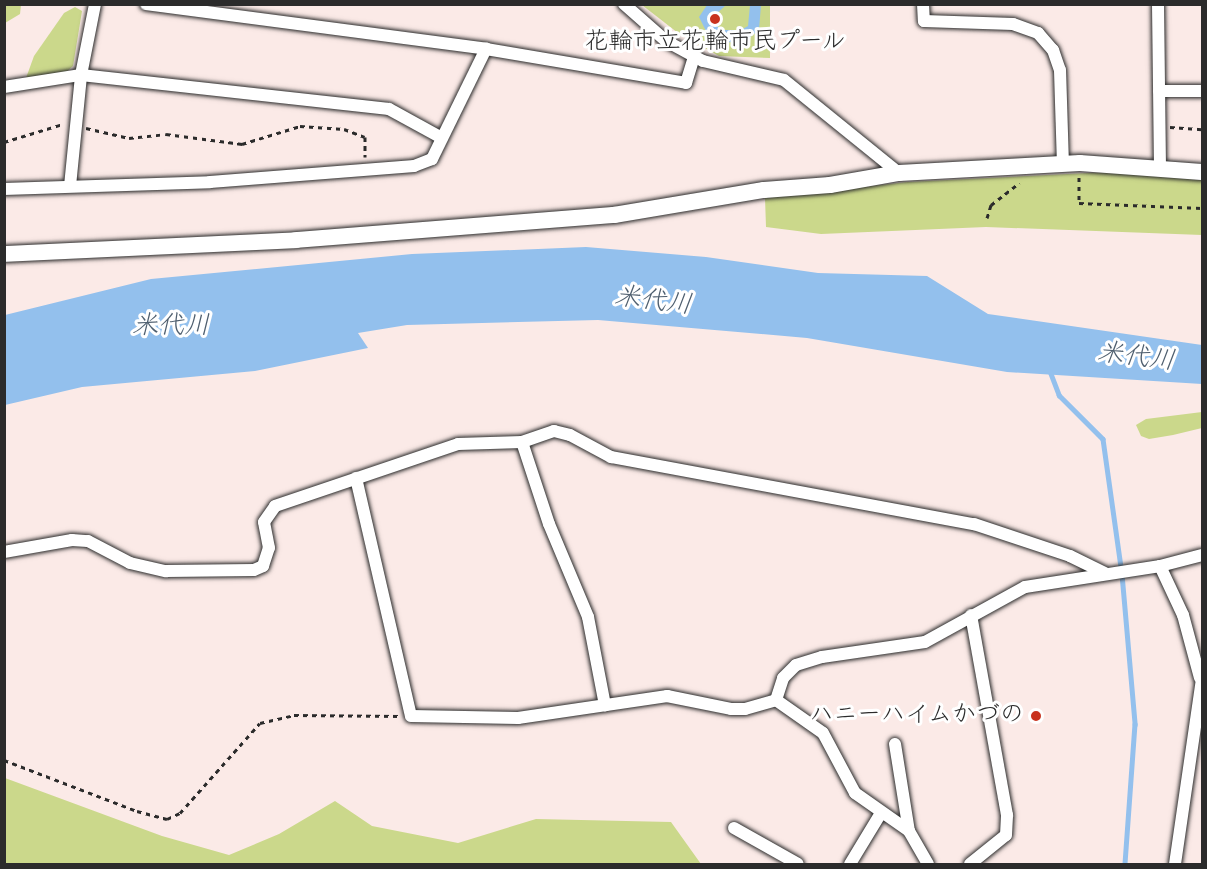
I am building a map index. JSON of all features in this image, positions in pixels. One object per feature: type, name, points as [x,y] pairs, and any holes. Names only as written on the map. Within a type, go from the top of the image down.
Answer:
[{"type":"street","points":[[70,186],[81,75],[95,4]]},
{"type":"street","points":[[146,4],[486,49],[686,83],[694,56]]},
{"type":"street","points":[[624,4],[666,41],[694,56],[784,80],[899,173]]},
{"type":"street","points":[[923,4],[924,21],[1013,24],[1038,33],[1053,50],[1060,70],[1071,163]]},
{"type":"street","points":[[1158,4],[1160,167]]},
{"type":"street","points":[[4,189],[210,182],[368,170],[423,163],[432,159],[486,49]]},
{"type":"street","points":[[4,87],[81,75],[389,109],[442,138]]},
{"type":"street","points":[[1159,91],[1203,91]]},
{"type":"street","points":[[4,254],[296,240],[602,216],[899,173],[1071,163],[1160,167],[1203,172]]},
{"type":"street","points":[[4,552],[80,540],[105,548],[130,563],[166,571],[254,570],[262,566],[269,548],[264,522],[267,513],[275,506],[458,444],[522,442],[554,431],[570,435],[611,457],[974,524],[1070,555],[1105,573]]},
{"type":"street","points":[[522,442],[549,524],[588,617],[605,705]]},
{"type":"street","points":[[356,478],[411,716],[518,718],[667,696],[746,709],[776,700]]},
{"type":"street","points":[[776,700],[783,678],[796,664],[822,657],[925,642],[1025,586],[1136,567],[1160,566],[1203,555]]},
{"type":"street","points":[[1160,566],[1184,615],[1201,678],[1175,864]]},
{"type":"street","points":[[970,864],[1006,835],[1007,815],[971,615]]},
{"type":"street","points":[[776,700],[823,733],[855,793],[909,831]]},
{"type":"street","points":[[895,744],[909,831],[928,864]]},
{"type":"street","points":[[850,864],[881,813]]},
{"type":"street","points":[[734,828],[798,864]]},
{"type":"path","points":[[4,142],[67,123],[115,136],[166,134],[242,144],[300,126],[344,129],[365,137],[368,170]]},
{"type":"path","points":[[1159,126],[1203,129]]},
{"type":"path","points":[[1071,163],[1079,203],[1203,208]]},
{"type":"path","points":[[987,218],[991,205],[1025,177]]},
{"type":"path","points":[[4,760],[137,811],[167,819],[180,813],[260,723],[304,714],[411,716]]},
{"type":"green space","points":[[5,4],[21,5],[20,14],[5,23]]},
{"type":"green space","name":"花輪市立花輪市民プール","points":[[642,5],[770,5],[770,58],[719,56],[678,33]]},
{"type":"green space","points":[[75,7],[82,11],[73,66],[63,75],[26,78],[34,56],[64,13]]},
{"type":"green space","points":[[1108,172],[1202,180],[1202,235],[986,227],[821,234],[766,227],[765,198],[907,182]]},
{"type":"green space","points":[[1202,412],[1202,428],[1173,435],[1149,439],[1141,436],[1136,425],[1146,419]]},
{"type":"green space","points":[[5,778],[162,836],[229,855],[279,834],[335,801],[372,826],[458,843],[536,819],[671,822],[701,864],[5,864]]},
{"type":"water","points":[[707,5],[726,5],[712,18],[720,30],[741,30],[748,26],[750,5],[761,5],[759,30],[745,41],[720,43],[710,39],[699,17]]},
{"type":"water","name":"米代川","points":[[586,247],[706,257],[818,273],[927,276],[988,314],[1202,345],[1202,384],[1007,372],[807,338],[598,320],[407,325],[358,333],[368,348],[255,371],[82,387],[5,405],[5,315],[151,279],[412,254]]},
{"type":"waterway","points":[[1050,371],[1059,395],[1103,439],[1122,574],[1135,724],[1125,864]]},
{"type":"place","name":"花輪市立花輪市民プール","points":[[715,19]]},
{"type":"place","name":"ハニーハイムかづの","points":[[1036,716]]}]
